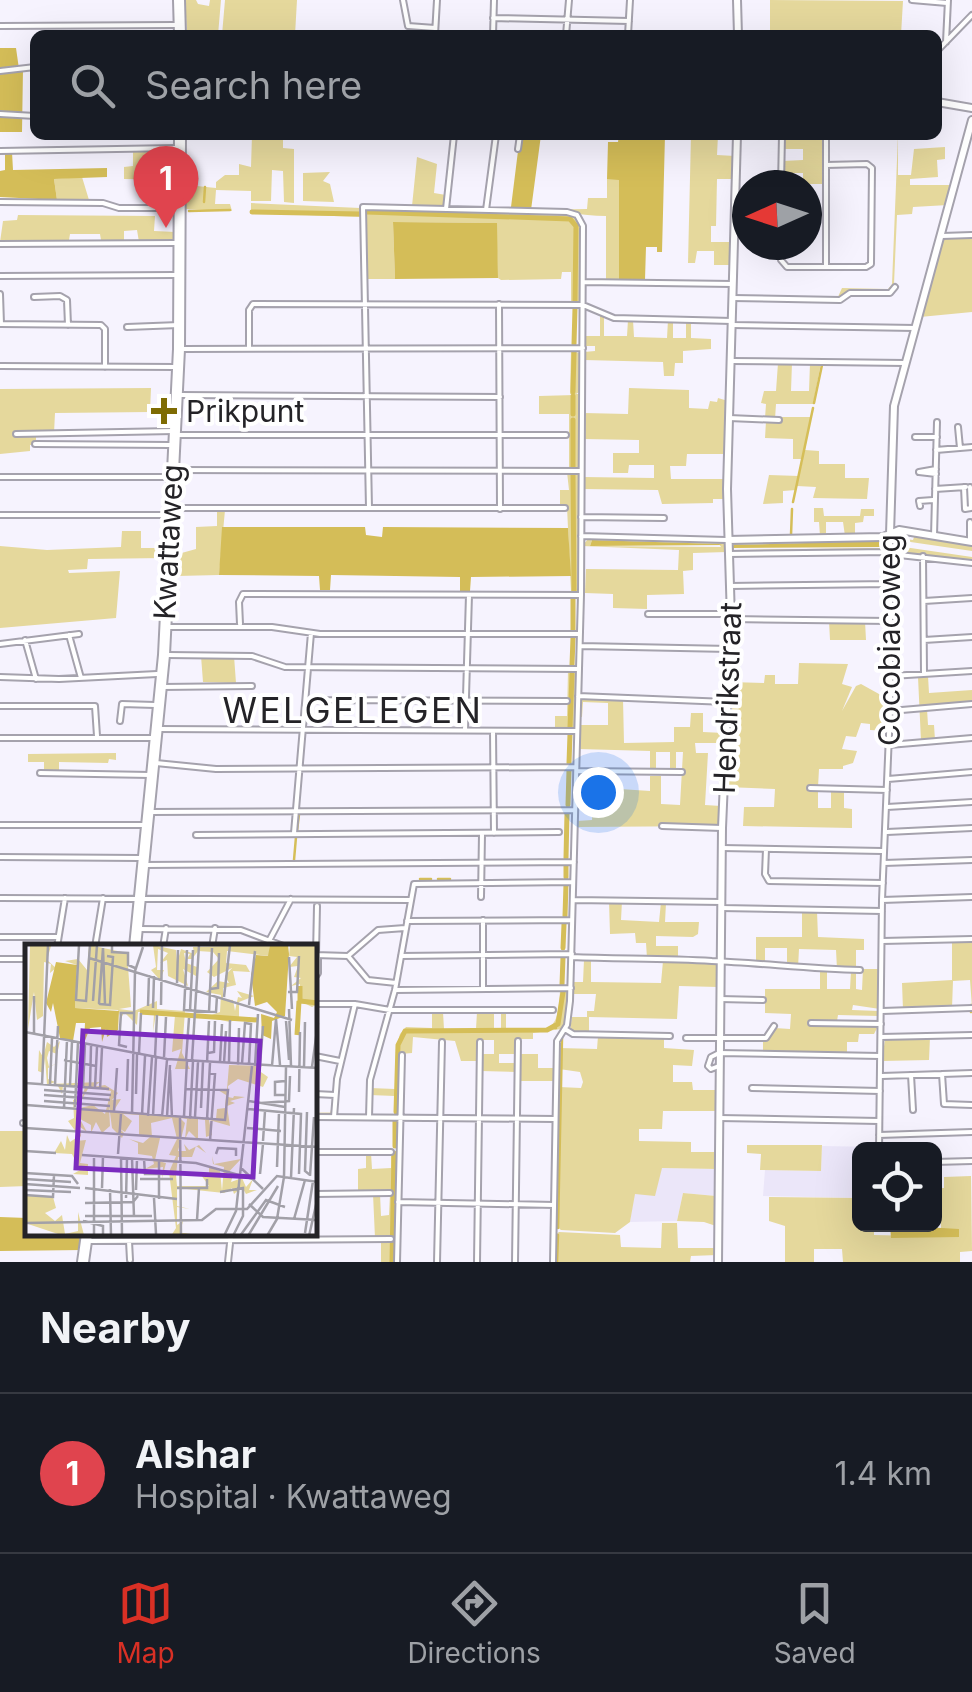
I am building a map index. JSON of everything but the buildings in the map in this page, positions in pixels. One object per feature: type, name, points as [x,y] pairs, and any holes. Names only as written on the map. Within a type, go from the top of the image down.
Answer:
[{"type":"main road","points":[[179,0],[180,30]]},
{"type":"main road","name":"Kwattaweg","points":[[136,944],[164,655],[179,349],[180,140]]},
{"type":"main road","points":[[83,1262],[86,1238]]},
{"type":"street","points":[[403,0],[408,26],[426,30]]},
{"type":"street","points":[[435,30],[437,0]]},
{"type":"street","points":[[492,30],[494,0]]},
{"type":"street","points":[[567,30],[569,0]]},
{"type":"street","points":[[628,30],[630,0]]},
{"type":"street","points":[[737,0],[738,30]]},
{"type":"street","points":[[912,0],[948,1],[946,42]]},
{"type":"street","points":[[942,46],[972,14]]},
{"type":"street","points":[[493,18],[629,20]]},
{"type":"street","points":[[0,26],[180,30]]},
{"type":"street","points":[[0,71],[30,68]]},
{"type":"street","points":[[942,103],[972,108]]},
{"type":"street","points":[[0,114],[30,116]]},
{"type":"street","name":"Cocobiacoweg","points":[[879,1142],[882,900],[891,676],[892,421],[972,120]]},
{"type":"street","points":[[446,209],[453,140]]},
{"type":"street","points":[[486,210],[495,140]]},
{"type":"street","points":[[518,149],[519,140]]},
{"type":"street","name":"Hendrikstraat","points":[[718,1262],[722,828],[731,616],[728,540],[737,140]]},
{"type":"street","points":[[782,140],[782,170]]},
{"type":"street","points":[[826,140],[826,267]]},
{"type":"street","points":[[0,151],[180,148]]},
{"type":"street","points":[[781,260],[785,267],[871,264],[873,171],[867,164],[826,164]]},
{"type":"street","points":[[0,202],[180,208]]},
{"type":"street","points":[[369,508],[363,206],[567,212],[580,218],[583,304],[578,731],[570,988],[565,1029],[558,1042],[553,1262]]},
{"type":"street","points":[[942,236],[972,235]]},
{"type":"street","points":[[0,244],[180,244]]},
{"type":"street","points":[[0,276],[179,275]]},
{"type":"street","points":[[582,282],[734,284]]},
{"type":"street","points":[[733,298],[840,300],[850,293],[890,293],[894,287]]},
{"type":"street","points":[[0,294],[1,324],[104,326],[105,366]]},
{"type":"street","points":[[34,297],[60,296],[67,300],[68,325]]},
{"type":"street","points":[[249,349],[248,310],[253,304],[583,304],[614,318],[915,328]]},
{"type":"street","points":[[499,304],[500,509]]},
{"type":"street","points":[[127,327],[179,325]]},
{"type":"street","points":[[179,349],[582,348]]},
{"type":"street","points":[[732,361],[905,363]]},
{"type":"street","points":[[0,366],[178,367]]},
{"type":"street","points":[[176,395],[500,397]]},
{"type":"street","points":[[730,418],[779,420]]},
{"type":"street","points":[[934,536],[937,422]]},
{"type":"street","points":[[958,427],[960,448]]},
{"type":"street","points":[[16,434],[566,435]]},
{"type":"street","points":[[35,444],[174,437]]},
{"type":"street","points":[[915,437],[936,437]]},
{"type":"street","points":[[936,450],[972,448]]},
{"type":"street","points":[[0,478],[581,471]]},
{"type":"street","points":[[936,489],[969,487]]},
{"type":"street","points":[[0,514],[564,508]]},
{"type":"street","points":[[581,517],[664,518]]},
{"type":"street","points":[[581,536],[728,540],[890,534],[898,530],[971,542],[970,522]]},
{"type":"street","points":[[730,554],[890,553],[972,563]]},
{"type":"street","points":[[923,556],[924,674]]},
{"type":"street","points":[[730,586],[891,584]]},
{"type":"street","points":[[240,626],[239,602],[243,594],[581,595]]},
{"type":"street","points":[[464,730],[469,594]]},
{"type":"street","points":[[924,601],[972,598]]},
{"type":"street","points":[[648,614],[890,620]]},
{"type":"street","points":[[164,627],[240,626],[311,633],[580,634]]},
{"type":"street","points":[[294,835],[311,633]]},
{"type":"street","points":[[0,644],[79,634]]},
{"type":"street","points":[[69,635],[81,678]]},
{"type":"street","points":[[924,640],[972,638]]},
{"type":"street","points":[[24,640],[36,679]]},
{"type":"street","points":[[580,646],[730,649]]},
{"type":"street","points":[[164,655],[252,656],[285,667],[308,668],[579,669]]},
{"type":"street","points":[[891,676],[972,671]]},
{"type":"street","points":[[0,677],[252,686]]},
{"type":"street","points":[[578,696],[727,702]]},
{"type":"street","points":[[306,700],[566,702]]},
{"type":"street","points":[[120,721],[122,704],[160,705]]},
{"type":"street","points":[[890,712],[972,704]]},
{"type":"street","points":[[0,706],[95,706],[98,738]]},
{"type":"street","points":[[0,738],[303,729],[578,731]]},
{"type":"street","points":[[493,730],[494,834]]},
{"type":"street","points":[[889,745],[972,738]]},
{"type":"street","points":[[40,773],[494,766],[682,772]]},
{"type":"street","points":[[888,779],[972,772]]},
{"type":"street","points":[[810,788],[887,790]]},
{"type":"street","points":[[886,806],[972,802]]},
{"type":"street","points":[[150,812],[575,810]]},
{"type":"street","points":[[0,825],[148,826]]},
{"type":"street","points":[[662,826],[722,828]]},
{"type":"street","points":[[885,832],[972,828]]},
{"type":"street","points":[[196,835],[559,832]]},
{"type":"street","points":[[481,897],[482,834]]},
{"type":"street","points":[[722,848],[884,851]]},
{"type":"street","points":[[766,849],[769,881],[883,884]]},
{"type":"street","points":[[0,857],[144,862],[574,862]]},
{"type":"street","points":[[884,863],[972,860]]},
{"type":"street","points":[[369,1117],[370,1080],[390,1010],[413,885],[573,882]]},
{"type":"street","points":[[882,900],[972,897]]},
{"type":"street","points":[[0,898],[410,900]]},
{"type":"street","points":[[57,944],[65,898]]},
{"type":"street","points":[[95,944],[103,898]]},
{"type":"street","points":[[265,944],[290,898]]},
{"type":"street","points":[[573,900],[882,911]]},
{"type":"street","points":[[316,944],[317,906]]},
{"type":"street","points":[[483,920],[483,989]]},
{"type":"street","points":[[318,955],[348,956],[378,930],[405,925],[572,920]]},
{"type":"street","points":[[163,944],[166,928]]},
{"type":"street","points":[[212,944],[215,928]]},
{"type":"street","points":[[138,929],[241,930],[278,944]]},
{"type":"street","points":[[0,937],[58,936]]},
{"type":"street","points":[[882,941],[972,938]]},
{"type":"street","points":[[348,956],[368,980],[395,986],[570,988]]},
{"type":"street","points":[[400,956],[572,956],[860,970]]},
{"type":"street","points":[[720,1000],[763,1000]]},
{"type":"street","points":[[334,1117],[340,1061],[354,1004]]},
{"type":"street","points":[[318,1005],[354,1004],[390,1010],[553,1010]]},
{"type":"street","points":[[881,1012],[972,1008]]},
{"type":"street","points":[[811,1023],[881,1024]]},
{"type":"street","points":[[686,1038],[766,1038],[774,1026]]},
{"type":"street","points":[[565,1029],[572,1034],[670,1036]]},
{"type":"street","points":[[881,1037],[972,1035]]},
{"type":"street","points":[[515,1262],[518,1041]]},
{"type":"street","points":[[437,1262],[442,1042]]},
{"type":"street","points":[[477,1262],[480,1042]]},
{"type":"street","points":[[720,1053],[880,1056]]},
{"type":"street","points":[[397,1262],[402,1055]]},
{"type":"street","points":[[318,1057],[340,1061]]},
{"type":"street","points":[[880,1076],[972,1073]]},
{"type":"street","points":[[942,1074],[944,1104],[972,1105]]},
{"type":"street","points":[[911,1075],[913,1110]]},
{"type":"street","points":[[752,1088],[880,1091]]},
{"type":"street","points":[[318,1094],[335,1095]]},
{"type":"street","points":[[318,1117],[556,1119]]},
{"type":"street","points":[[719,1118],[879,1120]]},
{"type":"street","points":[[879,1135],[972,1132]]},
{"type":"street","points":[[318,1152],[391,1152]]},
{"type":"street","points":[[942,1162],[972,1161]]},
{"type":"street","points":[[318,1194],[390,1193]]},
{"type":"street","points":[[398,1202],[554,1205]]},
{"type":"street","points":[[228,1262],[231,1237]]},
{"type":"street","points":[[86,1238],[391,1240]]},
{"type":"street","points":[[129,1241],[130,1260]]},
{"type":"shaded area","points":[[185,0],[209,6],[210,0],[221,0],[218,30],[187,30]]},
{"type":"shaded area","points":[[225,0],[297,0],[295,30],[222,30]]},
{"type":"shaded area","points":[[770,0],[903,1],[901,30],[770,30]]},
{"type":"shaded area","points":[[0,48],[16,48],[19,69],[23,69],[22,132],[0,132]]},
{"type":"shaded area","points":[[252,140],[283,140],[283,148],[294,149],[294,203],[284,202],[283,171],[272,170],[271,201],[251,201],[251,191],[216,190],[215,204],[230,204],[232,211],[185,209],[187,185],[216,188],[216,182],[225,175],[239,175],[239,164],[251,167]]},
{"type":"shaded area","points":[[519,140],[540,140],[531,210],[511,207]]},
{"type":"shaded area","points":[[665,140],[662,252],[657,252],[657,247],[646,247],[645,280],[619,280],[619,180],[607,179],[608,142]]},
{"type":"shaded area","points":[[691,140],[718,140],[717,155],[735,156],[735,170],[732,179],[717,179],[716,226],[711,226],[711,242],[731,242],[731,265],[714,265],[714,251],[697,251],[695,263],[688,263]]},
{"type":"shaded area","points":[[783,140],[824,140],[825,184],[822,170],[783,170],[783,161],[803,160],[803,149],[783,149]]},
{"type":"shaded area","points":[[898,140],[898,175],[911,175],[914,149],[945,147],[945,159],[937,160],[938,177],[910,179],[910,185],[953,185],[948,205],[913,207],[912,214],[897,215],[894,284],[890,292],[850,292],[837,299],[842,288],[888,289],[892,284]]},
{"type":"shaded area","points":[[133,150],[150,150],[151,167],[179,167],[175,180],[124,179],[124,167],[133,166]]},
{"type":"shaded area","points":[[5,152],[12,152],[13,170],[107,168],[107,177],[54,179],[57,200],[0,197]]},
{"type":"shaded area","points":[[417,157],[437,164],[434,193],[446,195],[444,207],[412,206]]},
{"type":"shaded area","points":[[330,172],[323,181],[330,184],[334,202],[303,201],[303,173]]},
{"type":"shaded area","points":[[82,177],[89,200],[57,200],[54,179]]},
{"type":"shaded area","points":[[607,179],[619,179],[619,280],[606,280],[606,216],[531,210],[587,209],[588,198],[607,198]]},
{"type":"shaded area","points":[[251,203],[360,208],[364,279],[360,217],[251,213]]},
{"type":"shaded area","points":[[368,208],[571,214],[581,225],[582,301],[571,303],[571,272],[562,272],[561,279],[498,278],[496,223],[393,222],[395,279],[367,279],[364,214]]},
{"type":"shaded area","points":[[18,215],[155,216],[154,231],[176,232],[176,243],[139,242],[137,230],[124,231],[124,242],[101,240],[100,234],[70,234],[69,240],[0,242],[3,221],[17,220]]},
{"type":"shaded area","points":[[393,222],[497,223],[498,278],[395,279]]},
{"type":"shaded area","points":[[972,236],[972,312],[920,317],[943,238]]},
{"type":"shaded area","points":[[600,313],[604,315],[604,336],[627,336],[628,320],[633,320],[634,337],[667,338],[668,320],[673,320],[673,338],[686,338],[686,321],[691,321],[691,338],[711,339],[711,349],[683,351],[683,363],[675,363],[674,376],[664,376],[663,362],[584,360],[584,352],[595,351],[595,346],[585,346],[584,336],[600,336]]},
{"type":"shaded area","points":[[571,350],[581,354],[581,391],[576,394],[581,394],[580,468],[569,470],[569,414],[539,414],[539,396],[575,395],[570,394]]},
{"type":"shaded area","points":[[778,363],[792,363],[791,391],[809,391],[810,363],[821,363],[813,404],[776,404],[775,419],[765,418],[766,404],[761,403],[764,391],[776,391]]},
{"type":"shaded area","points":[[151,388],[150,412],[55,413],[54,433],[36,433],[36,445],[30,445],[30,451],[0,454],[0,389]]},
{"type":"shaded area","points":[[629,388],[689,390],[689,408],[708,409],[710,401],[717,402],[718,398],[728,401],[727,454],[687,454],[686,466],[670,466],[671,479],[726,479],[726,499],[662,504],[658,490],[583,489],[583,477],[654,478],[654,465],[629,465],[628,473],[613,473],[613,453],[639,453],[639,440],[584,439],[584,413],[628,414]]},
{"type":"shaded area","points":[[781,417],[811,417],[805,450],[819,451],[819,464],[845,464],[845,478],[869,478],[867,499],[813,498],[816,487],[797,486],[796,490],[783,491],[783,503],[763,504],[769,475],[799,476],[803,459],[793,459],[793,439],[765,438],[766,421],[781,421]]},
{"type":"shaded area","points":[[567,472],[576,472],[580,477],[577,594],[571,592],[567,507],[560,506],[560,490],[569,490]]},
{"type":"shaded area","points":[[814,508],[823,508],[824,516],[860,516],[861,509],[874,509],[874,516],[864,516],[863,522],[855,523],[855,536],[845,536],[843,522],[826,522],[826,536],[820,536]]},
{"type":"shaded area","points":[[217,510],[225,510],[219,575],[177,576],[178,554],[196,549],[196,527],[217,526]]},
{"type":"shaded area","points":[[222,527],[365,527],[366,535],[382,537],[383,527],[568,528],[571,576],[471,577],[470,591],[460,591],[460,577],[331,575],[330,590],[320,590],[319,576],[219,575]]},
{"type":"shaded area","points":[[122,531],[141,531],[141,548],[164,548],[164,558],[88,559],[87,569],[68,570],[120,571],[116,618],[0,628],[0,546],[47,550],[121,547]]},
{"type":"shaded area","points":[[900,531],[899,538],[913,540],[915,534],[972,543],[972,551],[897,540],[897,546],[972,557],[972,562],[895,553],[891,551],[891,535]]},
{"type":"shaded area","points":[[589,538],[724,542],[727,552],[693,553],[693,570],[683,571],[684,594],[647,595],[647,609],[613,608],[613,594],[585,593],[586,569],[678,570],[679,550],[582,546]],"holes":[[[592,540],[721,547],[590,546]]]},
{"type":"shaded area","points":[[881,539],[887,542],[886,551],[735,553],[731,546],[737,542]],"holes":[[[882,541],[881,548],[734,550],[734,545]]]},
{"type":"shaded area","points":[[592,540],[719,544],[722,545],[590,546]]},
{"type":"shaded area","points":[[883,542],[882,547],[732,548],[734,545]]},
{"type":"shaded area","points":[[829,621],[865,621],[866,640],[830,640]]},
{"type":"shaded area","points":[[201,656],[234,656],[236,683],[203,682]]},
{"type":"shaded area","points":[[799,663],[848,664],[842,684],[852,687],[842,711],[861,684],[888,699],[887,731],[870,730],[870,724],[861,723],[856,737],[846,736],[842,749],[857,751],[853,763],[843,769],[819,769],[818,787],[807,786],[809,791],[818,790],[818,808],[831,808],[831,790],[844,790],[844,808],[852,809],[852,828],[743,826],[744,807],[774,807],[775,789],[726,787],[730,682],[764,683],[765,675],[775,675],[775,684],[798,684]]},
{"type":"shaded area","points":[[568,670],[577,673],[576,725],[572,730],[555,730],[555,716],[567,716]]},
{"type":"shaded area","points":[[928,676],[929,693],[972,690],[972,704],[927,709],[928,725],[934,725],[935,740],[921,741],[918,677]]},
{"type":"shaded area","points":[[581,698],[623,699],[624,743],[674,742],[674,727],[690,727],[691,713],[703,713],[703,732],[724,733],[724,743],[695,743],[696,753],[708,753],[705,805],[721,806],[720,826],[577,827],[577,821],[592,820],[593,803],[620,804],[620,789],[650,791],[650,776],[661,776],[661,804],[680,805],[683,752],[676,752],[676,768],[670,768],[670,752],[656,752],[656,771],[650,770],[650,751],[579,749],[579,725],[608,725],[608,703],[583,702],[580,717]]},
{"type":"shaded area","points":[[116,753],[116,760],[109,759],[108,763],[59,762],[59,773],[44,772],[44,762],[28,762],[28,754]]},
{"type":"shaded area","points":[[609,901],[622,901],[621,920],[659,922],[661,902],[666,903],[665,922],[699,922],[698,934],[656,936],[656,946],[678,946],[678,959],[647,958],[646,943],[636,943],[635,933],[610,934]]},
{"type":"shaded area","points":[[802,911],[817,911],[818,937],[864,939],[864,950],[856,950],[856,969],[837,969],[836,950],[799,949],[798,968],[787,965],[787,948],[765,948],[765,962],[756,961],[756,937],[802,937]]},
{"type":"shaded area","points":[[972,939],[972,1007],[970,980],[953,981],[952,1008],[903,1010],[902,983],[952,980],[952,940]]},
{"type":"shaded area","points":[[584,960],[591,960],[591,982],[661,983],[663,961],[718,962],[718,987],[679,986],[677,1019],[589,1017],[589,1033],[574,1033],[570,1030],[572,1017],[587,1017],[587,1011],[594,1011],[596,994],[572,994],[573,982],[583,982]]},
{"type":"shaded area","points":[[863,969],[880,969],[880,1009],[853,1005],[852,1010],[879,1011],[879,1016],[838,1015],[837,1021],[879,1024],[874,1034],[859,1034],[858,1042],[847,1042],[847,1055],[763,1053],[763,1038],[768,1038],[775,1028],[790,1029],[791,1014],[765,1013],[765,989],[820,989],[820,971],[827,971],[827,989],[850,989],[851,971],[856,971],[856,989],[862,990]]},
{"type":"shaded area","points":[[560,990],[568,992],[567,1018],[561,1029],[533,1033],[533,1039],[518,1039],[517,1054],[499,1054],[499,1063],[517,1063],[517,1072],[481,1071],[481,1054],[494,1054],[494,1040],[478,1040],[479,1061],[461,1061],[455,1041],[413,1037],[412,1053],[400,1054],[398,1115],[395,1096],[370,1095],[370,1088],[395,1089],[400,1034],[406,1027],[432,1028],[432,1012],[443,1012],[444,1029],[476,1029],[477,1012],[494,1012],[494,1029],[501,1029],[501,1012],[506,1012],[506,1029],[541,1029],[557,1016]]},
{"type":"shaded area","points":[[598,1036],[664,1037],[664,1048],[694,1050],[692,1066],[673,1065],[673,1082],[692,1082],[693,1090],[717,1090],[717,1111],[663,1111],[662,1129],[639,1129],[639,1141],[691,1142],[691,1152],[717,1152],[717,1169],[662,1168],[655,1196],[635,1194],[630,1222],[615,1233],[561,1230],[555,1225],[559,1087],[581,1088],[583,1082],[580,1072],[559,1069],[559,1048],[597,1049]]},
{"type":"shaded area","points":[[930,1037],[929,1060],[882,1061],[885,1039]]},
{"type":"shaded area","points":[[520,1054],[538,1054],[538,1068],[556,1068],[556,1081],[520,1081]]},
{"type":"shaded area","points":[[0,1131],[25,1131],[25,1186],[0,1187]]},
{"type":"shaded area","points":[[747,1145],[822,1145],[821,1171],[760,1170],[761,1154],[747,1153]]},
{"type":"shaded area","points":[[822,1146],[852,1147],[852,1198],[763,1196],[765,1170],[821,1171]]},
{"type":"shaded area","points":[[366,1153],[371,1153],[372,1169],[391,1168],[391,1154],[398,1154],[397,1192],[358,1193],[358,1169],[366,1168]]},
{"type":"shaded area","points":[[662,1168],[717,1169],[716,1196],[683,1193],[677,1221],[630,1222],[634,1194]]},
{"type":"shaded area","points":[[971,1176],[972,1251],[960,1252],[960,1262],[843,1262],[842,1249],[814,1249],[814,1262],[785,1262],[785,1226],[769,1221],[769,1197],[852,1198],[852,1232],[959,1237],[959,1229],[942,1229],[944,1177]]},
{"type":"shaded area","points":[[683,1193],[716,1196],[716,1226],[677,1221]]},
{"type":"shaded area","points":[[373,1194],[380,1194],[381,1216],[389,1215],[390,1194],[396,1195],[395,1262],[381,1262],[381,1241],[392,1238],[375,1238]]},
{"type":"shaded area","points":[[0,1217],[25,1218],[25,1237],[85,1237],[83,1250],[0,1251]]},
{"type":"shaded area","points":[[662,1223],[677,1223],[678,1248],[717,1248],[717,1255],[691,1256],[690,1262],[555,1262],[559,1232],[620,1235],[621,1247],[661,1248]]},
{"type":"shaded area","points":[[959,1229],[959,1237],[891,1238],[891,1232]]},
{"type":"waterway","points":[[204,202],[205,187]]},
{"type":"waterway","points":[[189,211],[230,210]]},
{"type":"waterway","points":[[252,212],[360,214]]},
{"type":"waterway","points":[[367,212],[570,219],[576,226],[575,301]]},
{"type":"waterway","points":[[574,344],[575,308]]},
{"type":"waterway","points":[[573,392],[574,352]]},
{"type":"waterway","points":[[814,403],[822,365]]},
{"type":"waterway","points":[[573,396],[573,414]]},
{"type":"waterway","points":[[793,502],[813,408]]},
{"type":"waterway","points":[[573,420],[573,467]]},
{"type":"waterway","points":[[573,475],[574,591]]},
{"type":"waterway","points":[[791,535],[792,509]]},
{"type":"waterway","points":[[177,527],[177,544]]},
{"type":"waterway","points":[[176,574],[177,546]]},
{"type":"waterway","points":[[573,599],[573,631]]},
{"type":"waterway","points":[[572,665],[573,638]]},
{"type":"waterway","points":[[570,727],[572,674]]},
{"type":"waterway","points":[[569,763],[570,734]]},
{"type":"waterway","points":[[568,805],[569,770]]},
{"type":"waterway","points":[[566,858],[567,813]]},
{"type":"waterway","points":[[297,831],[299,814]]},
{"type":"waterway","points":[[294,860],[296,837]]},
{"type":"waterway","points":[[566,866],[566,877]]},
{"type":"waterway","points":[[420,879],[431,879]]},
{"type":"waterway","points":[[438,879],[450,879]]},
{"type":"waterway","points":[[565,916],[566,884]]},
{"type":"waterway","points":[[563,948],[564,924]]},
{"type":"waterway","points":[[562,985],[563,957]]},
{"type":"waterway","points":[[396,1112],[398,1045],[405,1031],[547,1030],[558,1024],[563,992]]},
{"type":"waterway","points":[[558,1228],[562,1038]]},
{"type":"waterway","points":[[318,1114],[332,1111]]},
{"type":"waterway","points":[[395,1119],[395,1146]]},
{"type":"waterway","points":[[392,1262],[394,1153]]},
{"type":"waterway","points":[[557,1262],[558,1235]]},
{"type":"place","name":"Alshar","points":[[166,228]]},
{"type":"place","name":"Prikpunt","points":[[164,411]]},
{"type":"district","name":"WELGELEGEN","points":[[353,710]]}]
